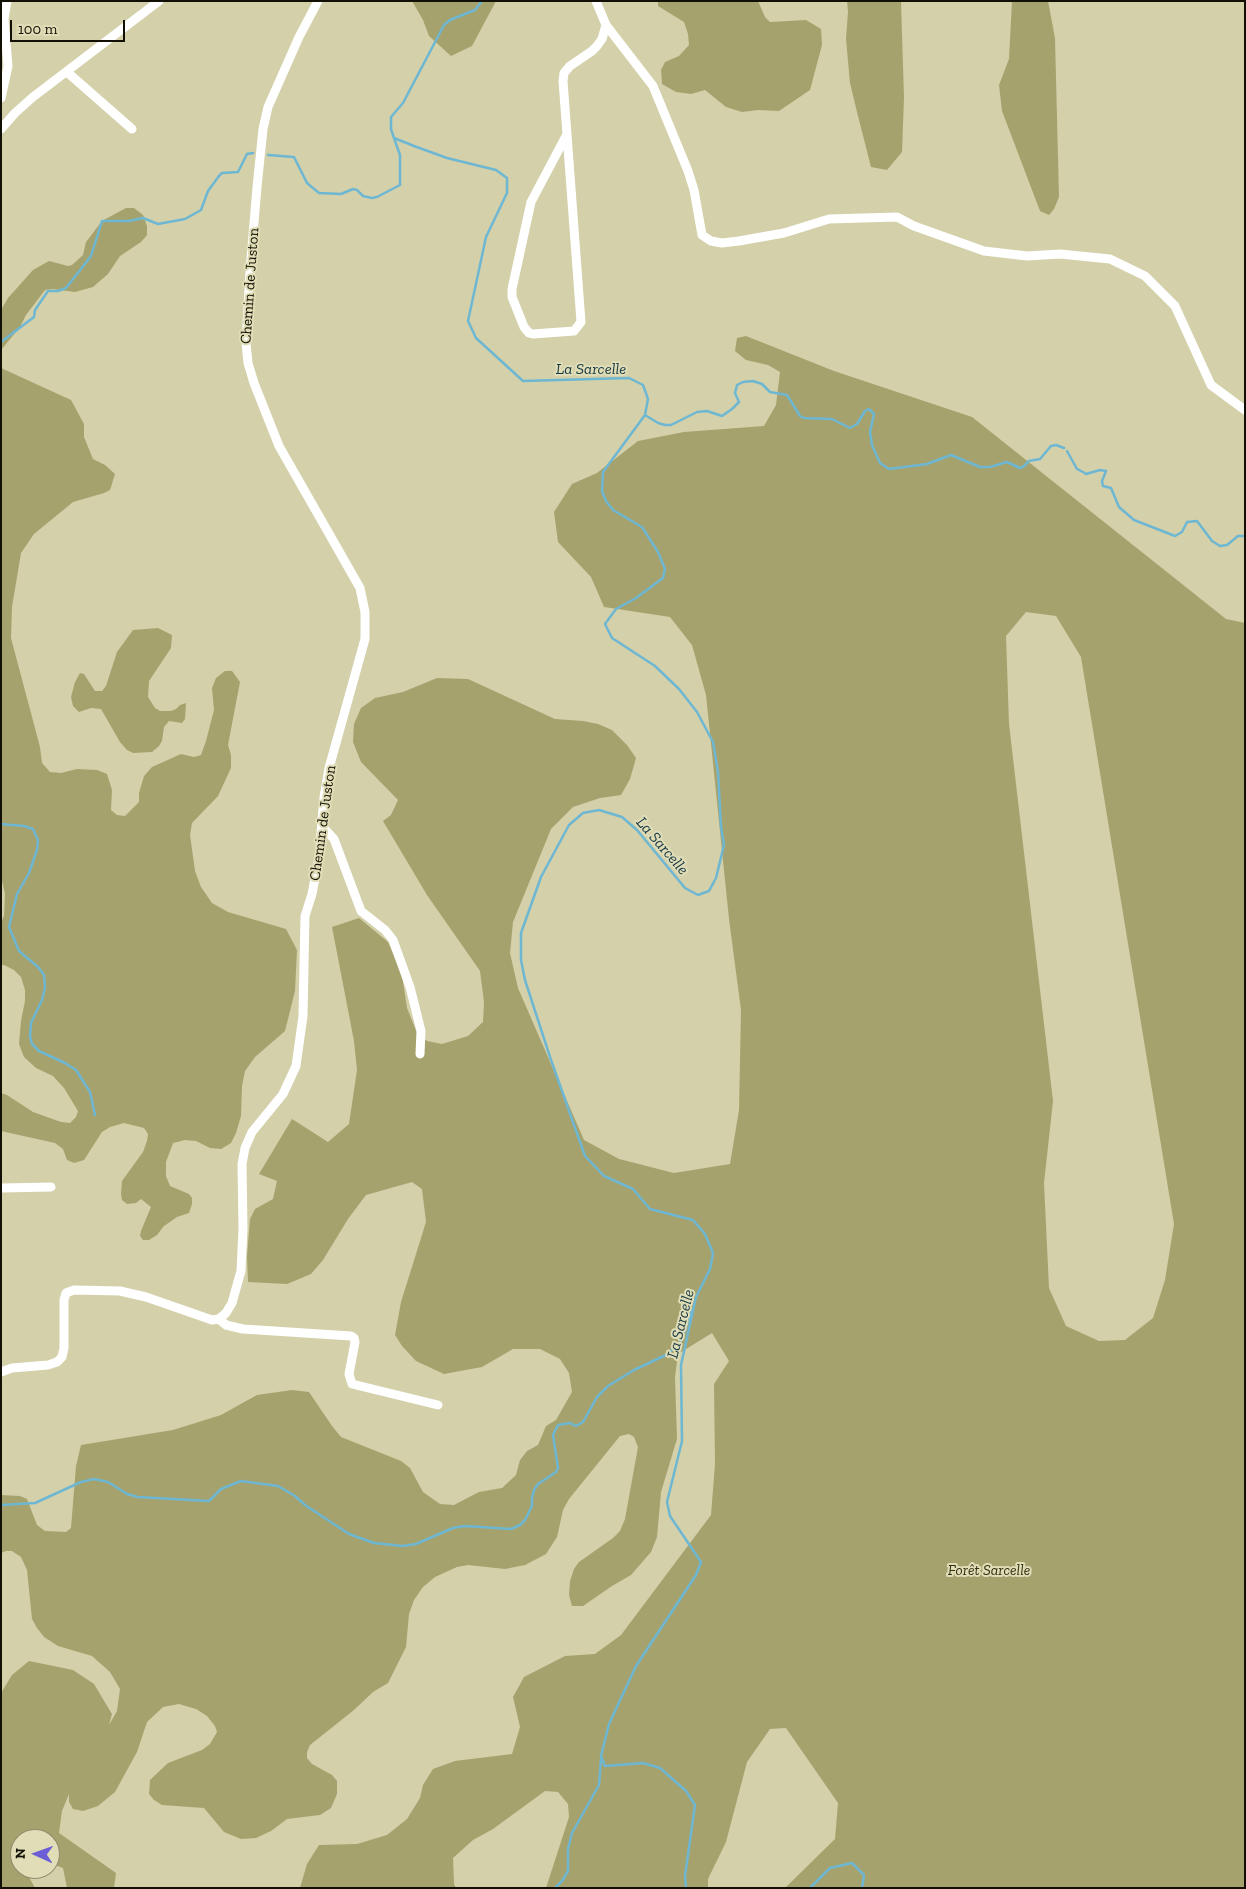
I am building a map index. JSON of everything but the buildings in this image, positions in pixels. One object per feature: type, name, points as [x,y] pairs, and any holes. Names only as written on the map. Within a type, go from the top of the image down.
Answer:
[{"type":"street","points":[[1,98],[8,66],[4,19],[8,1]]},
{"type":"street","points":[[1,129],[15,113],[159,1]]},
{"type":"street","name":"Chemin de Juston","points":[[219,1319],[226,1313],[232,1303],[241,1271],[243,1229],[242,1164],[245,1148],[252,1132],[283,1094],[296,1066],[303,1016],[305,916],[320,857],[324,797],[329,768],[365,639],[365,612],[360,588],[279,446],[254,383],[248,363],[246,344],[250,262],[266,114],[276,85],[318,1]]},
{"type":"street","points":[[596,1],[606,25],[653,86],[688,171],[694,190],[702,235],[711,241],[722,243],[739,242],[830,219],[897,217],[914,226],[984,251],[1027,256],[1060,254],[1110,259],[1145,276],[1176,306],[1211,385],[1245,410]]},
{"type":"street","points":[[566,136],[531,202],[512,289],[512,297],[524,327],[529,333],[533,334],[574,331],[581,322],[563,84],[564,73],[570,66],[592,52],[602,39],[606,25]]},
{"type":"street","points":[[67,72],[132,129]]},
{"type":"street","points":[[322,826],[334,839],[361,911],[385,930],[393,940],[410,987],[421,1031],[420,1054]]},
{"type":"street","points":[[1,1188],[51,1188]]},
{"type":"street","points":[[1,1372],[12,1368],[48,1365],[57,1362],[62,1357],[64,1348],[64,1300],[66,1293],[74,1290],[120,1291],[146,1297],[212,1320],[219,1319],[226,1325],[243,1329],[351,1336],[355,1342],[349,1374],[352,1384],[438,1406]]},
{"type":"green space","points":[[412,1],[496,1],[472,46],[451,56],[429,36],[423,20]]},
{"type":"green space","points":[[658,1],[758,1],[765,17],[770,22],[806,20],[821,29],[822,45],[810,90],[779,111],[758,110],[742,112],[726,107],[705,90],[691,94],[676,92],[662,84],[661,70],[665,62],[679,56],[689,45],[684,22],[658,6]]},
{"type":"green space","points":[[847,1],[901,1],[904,98],[902,152],[887,170],[871,167],[850,83],[846,39]]},
{"type":"green space","points":[[1012,1],[1048,1],[1055,38],[1059,197],[1049,215],[1040,211],[1002,111],[999,85],[1009,59]]},
{"type":"green space","points":[[126,208],[134,208],[143,215],[147,226],[147,235],[141,242],[120,256],[108,274],[93,287],[75,292],[53,289],[45,290],[26,315],[20,327],[1,350],[1,310],[8,298],[33,270],[49,261],[68,266],[72,265],[83,255],[86,242],[102,221]]},
{"type":"green space","name":"Forêt Sarcelle","points":[[746,336],[834,371],[972,417],[1226,619],[1245,623],[1245,1888],[785,1888],[835,1839],[838,1803],[786,1728],[770,1729],[747,1762],[726,1842],[708,1879],[708,1888],[546,1888],[569,1817],[568,1804],[558,1792],[545,1791],[493,1829],[473,1840],[453,1858],[454,1884],[456,1888],[300,1888],[307,1864],[319,1845],[357,1844],[387,1835],[407,1819],[420,1798],[423,1785],[433,1769],[455,1761],[512,1754],[520,1727],[513,1697],[524,1677],[565,1656],[595,1654],[621,1635],[711,1515],[715,1464],[714,1384],[729,1361],[712,1333],[678,1354],[675,1377],[677,1439],[661,1492],[657,1537],[651,1552],[631,1575],[583,1606],[572,1606],[569,1595],[570,1581],[574,1569],[579,1562],[613,1538],[620,1531],[625,1519],[638,1447],[634,1437],[629,1434],[620,1436],[569,1499],[563,1510],[557,1537],[546,1554],[525,1565],[505,1569],[468,1565],[457,1567],[435,1577],[423,1587],[414,1600],[409,1614],[406,1647],[388,1683],[373,1692],[354,1710],[310,1745],[307,1752],[307,1758],[312,1764],[332,1775],[337,1781],[337,1794],[331,1808],[320,1815],[287,1819],[271,1831],[256,1838],[241,1839],[224,1832],[204,1808],[162,1805],[149,1794],[150,1780],[168,1763],[202,1750],[210,1744],[217,1732],[207,1716],[196,1709],[179,1704],[163,1707],[147,1722],[137,1752],[115,1792],[98,1806],[83,1811],[73,1809],[69,1802],[69,1794],[62,1811],[60,1829],[10,1829],[10,1879],[30,1879],[35,1888],[1,1888],[1,1693],[12,1675],[29,1661],[73,1670],[94,1684],[112,1714],[109,1725],[117,1711],[120,1689],[110,1672],[92,1656],[58,1646],[44,1637],[37,1628],[32,1619],[27,1570],[21,1557],[12,1551],[1,1553],[1,1495],[20,1496],[27,1499],[37,1525],[45,1531],[66,1532],[71,1528],[76,1466],[81,1445],[173,1430],[221,1415],[257,1395],[292,1390],[309,1392],[341,1437],[401,1461],[410,1468],[423,1492],[440,1504],[454,1505],[479,1492],[502,1488],[516,1475],[520,1460],[527,1451],[538,1445],[546,1426],[556,1420],[572,1392],[569,1373],[560,1359],[540,1349],[513,1349],[482,1367],[444,1374],[416,1361],[402,1346],[395,1335],[401,1302],[426,1222],[422,1189],[412,1182],[366,1195],[348,1219],[323,1260],[311,1274],[287,1284],[248,1282],[247,1256],[250,1219],[255,1209],[273,1199],[277,1181],[259,1174],[292,1119],[328,1142],[349,1124],[357,1070],[354,1041],[332,927],[359,918],[388,942],[402,975],[407,1008],[417,1033],[427,1041],[442,1044],[468,1036],[483,1022],[484,1002],[480,971],[427,895],[383,821],[391,815],[398,800],[361,762],[353,742],[354,724],[361,708],[375,698],[403,692],[437,678],[468,679],[555,719],[598,724],[612,730],[627,745],[636,758],[630,779],[621,795],[600,798],[573,807],[551,829],[513,922],[510,953],[518,988],[584,1140],[619,1159],[674,1173],[730,1164],[739,1110],[741,1010],[729,919],[706,695],[692,645],[670,617],[604,607],[591,577],[558,542],[554,512],[572,484],[597,473],[638,441],[684,432],[764,426],[776,405],[780,372],[768,365],[746,360],[735,351],[737,338]],"holes":[[[1026,612],[1056,616],[1081,657],[1174,1224],[1165,1280],[1153,1318],[1125,1340],[1099,1341],[1066,1326],[1049,1288],[1044,1183],[1053,1101],[1009,724],[1006,636]]]},
{"type":"green space","points":[[1,368],[71,400],[84,424],[84,437],[93,459],[105,465],[115,474],[110,490],[73,502],[34,534],[21,553],[12,607],[11,638],[40,747],[42,763],[50,772],[61,773],[77,769],[97,770],[107,774],[112,790],[111,810],[117,815],[125,816],[139,802],[139,793],[144,776],[152,767],[181,754],[194,757],[201,755],[214,710],[212,688],[216,678],[225,671],[232,671],[240,682],[228,745],[231,755],[231,768],[218,796],[192,823],[190,835],[195,871],[201,887],[212,903],[228,912],[286,929],[297,950],[295,991],[285,1031],[255,1057],[245,1071],[242,1086],[241,1116],[231,1143],[221,1149],[210,1148],[196,1141],[185,1140],[173,1143],[166,1162],[166,1176],[170,1186],[189,1194],[192,1198],[192,1204],[189,1213],[177,1217],[149,1240],[143,1240],[140,1236],[151,1207],[141,1199],[136,1203],[127,1204],[122,1200],[121,1194],[122,1181],[143,1152],[147,1141],[148,1134],[144,1128],[124,1123],[110,1127],[102,1132],[84,1160],[74,1163],[67,1160],[63,1149],[55,1143],[1,1131],[1,1093],[33,1112],[61,1122],[70,1123],[76,1117],[78,1111],[64,1088],[53,1076],[36,1068],[24,1057],[19,1044],[25,990],[21,977],[14,970],[1,965],[1,922],[4,916],[5,894],[1,876]]},
{"type":"green space","points":[[158,628],[172,635],[171,648],[149,681],[148,697],[155,708],[160,711],[171,711],[186,703],[185,719],[182,723],[169,721],[164,727],[162,741],[152,752],[133,753],[127,750],[120,742],[101,709],[91,708],[79,712],[73,706],[71,697],[75,682],[80,673],[84,674],[95,691],[102,691],[106,686],[117,652],[133,630]]},
{"type":"green space","name":"Forêt Sarcelle","points":[[60,1834],[116,1873],[114,1888],[67,1888],[63,1868],[60,1867]]},
{"type":"waterway","name":"La Sarcelle","points":[[482,1],[475,10],[450,20],[444,25],[403,103],[391,117],[391,129],[394,138],[447,158],[496,170],[507,178],[507,193],[486,237],[468,321],[476,338],[523,381],[629,378],[643,385],[648,399],[645,415],[603,472],[602,491],[606,501],[613,510],[642,527],[658,552],[665,569],[663,578],[636,598],[616,609],[605,624],[612,638],[655,666],[679,689],[697,712],[713,742],[718,772],[721,827],[724,845],[716,878],[709,891],[698,895],[685,888],[637,830],[622,817],[599,810],[583,813],[569,825],[541,877],[521,933],[521,960],[525,980],[585,1156],[604,1176],[633,1189],[650,1209],[693,1220],[705,1234],[713,1253],[710,1269],[696,1297],[681,1365],[682,1441],[667,1502],[670,1516],[701,1562],[696,1575],[636,1666],[609,1724],[601,1756],[605,1766],[643,1763],[660,1768],[686,1791],[695,1805],[685,1876],[686,1888]]},
{"type":"waterway","points":[[268,155],[294,157],[307,183],[319,193],[341,194],[353,189],[363,196],[372,198],[400,185],[400,155],[394,138]]},
{"type":"waterway","points":[[1,342],[34,317],[35,310],[48,291],[58,291],[66,288],[91,256],[102,221],[129,221],[143,218],[158,224],[185,219],[201,210],[208,191],[222,173],[238,172],[247,154],[253,153]]},
{"type":"waterway","points":[[645,415],[665,425],[671,425],[697,412],[707,411],[722,416],[739,402],[735,393],[737,385],[753,381],[762,384],[770,392],[787,395],[800,416],[804,418],[832,419],[850,428],[857,424],[865,411],[869,409],[874,414],[870,432],[872,445],[880,463],[889,469],[927,464],[951,455],[980,467],[990,467],[1007,462],[1020,468],[1029,461],[1040,459],[1051,446],[1056,445],[1064,448]]},
{"type":"waterway","points":[[1067,451],[1077,469],[1086,474],[1100,470],[1106,471],[1102,481],[1103,486],[1111,488],[1119,507],[1134,520],[1175,536],[1182,532],[1187,522],[1197,521],[1212,541],[1220,546],[1227,545],[1238,536],[1245,536]]},
{"type":"waterway","points":[[1,824],[24,826],[33,829],[38,840],[37,850],[29,873],[17,894],[9,927],[19,951],[38,967],[44,975],[45,988],[42,1000],[31,1023],[30,1036],[32,1044],[39,1051],[76,1070],[90,1092],[95,1115]]},
{"type":"waterway","points":[[1,1505],[35,1503],[81,1482],[94,1479],[108,1482],[127,1494],[138,1497],[209,1501],[221,1489],[241,1481],[278,1486],[349,1534],[374,1543],[403,1546],[416,1544],[453,1528],[465,1526],[511,1529],[520,1525],[525,1520],[532,1506],[534,1490],[538,1484],[556,1472],[558,1468],[553,1435],[558,1425],[570,1423],[576,1426],[583,1422],[597,1397],[608,1386],[634,1370],[668,1354],[682,1340],[691,1311]]},
{"type":"waterway","points":[[555,1888],[568,1871],[568,1849],[572,1833],[599,1785],[601,1759]]},
{"type":"waterway","name":"La Sarcelle","points":[[810,1888],[830,1868],[852,1863],[864,1875],[862,1888]]}]
